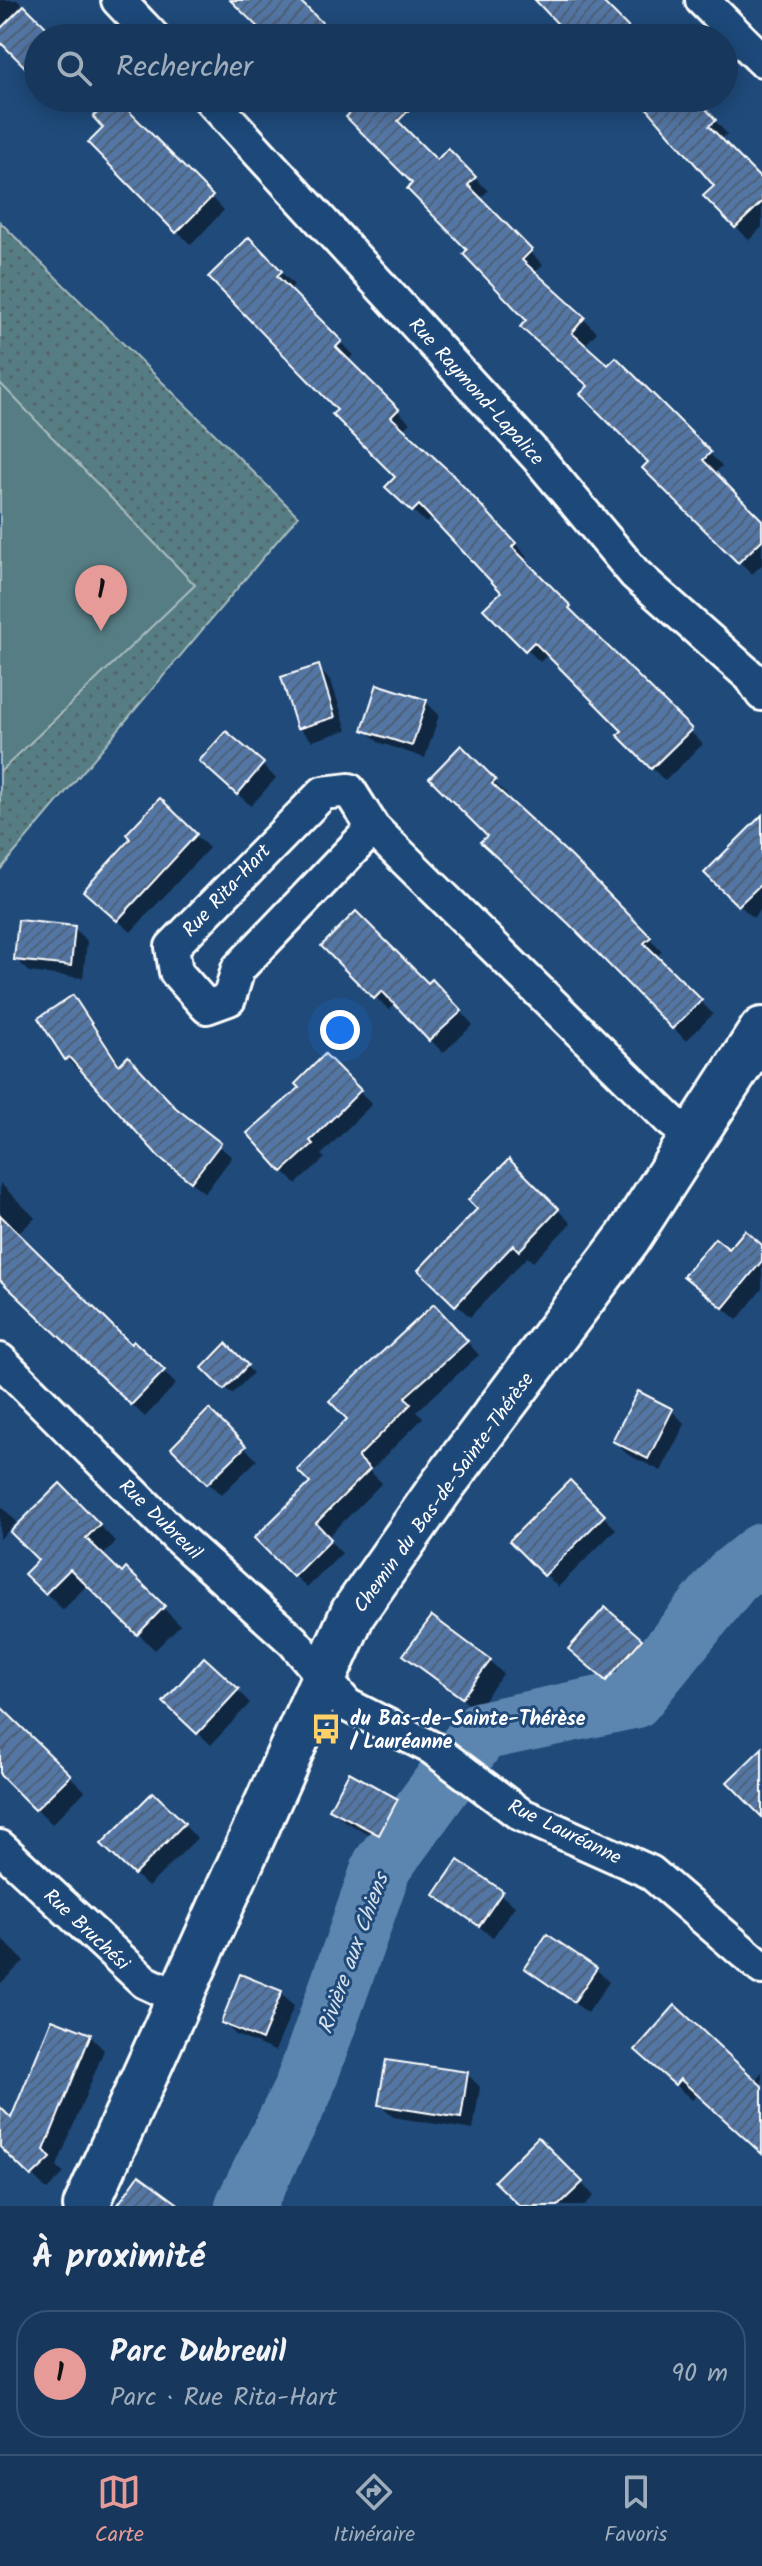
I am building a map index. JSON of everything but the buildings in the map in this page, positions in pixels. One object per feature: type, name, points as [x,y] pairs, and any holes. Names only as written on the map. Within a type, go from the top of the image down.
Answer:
[{"type":"street","points":[[118,0],[141,24]]},
{"type":"street","points":[[702,0],[726,24]]},
{"type":"street","points":[[738,36],[762,60]]},
{"type":"street","name":"Rue Raymond-Lapalice","points":[[222,112],[538,458],[635,574],[758,684]]},
{"type":"street","name":"Rue Rita-Hart","points":[[373,828],[238,969],[229,999],[207,1007],[176,972],[172,947],[323,793],[349,790],[373,828],[670,1120],[694,1139]]},
{"type":"street","name":"Chemin du Bas-de-Sainte-Thérèse","points":[[86,2206],[182,1999],[353,1613],[583,1301],[694,1139],[762,1030]]},
{"type":"street","name":"Rue Dubreuil","points":[[0,1360],[176,1536],[293,1641],[324,1677]]},
{"type":"street","name":"Rue Lauréanne","points":[[324,1677],[347,1705],[432,1748],[520,1814],[662,1880],[762,1968]]},
{"type":"street","name":"Rue Bruchési","points":[[0,1847],[145,1982],[182,1999]]},
{"type":"green space","points":[[0,222],[298,516],[0,870]]},
{"type":"green space","points":[[0,383],[195,585],[0,772]]},
{"type":"waterway","name":"Rivière aux Chiens","points":[[245,2206],[303,2090],[382,1866],[481,1731],[633,1699],[732,1577],[762,1553]]},
{"type":"place","name":"Parc Dubreuil","points":[[101,631]]},
{"type":"place","name":"du Bas-de-Sainte-Thérèse / Lauréanne","points":[[326,1729]]}]
